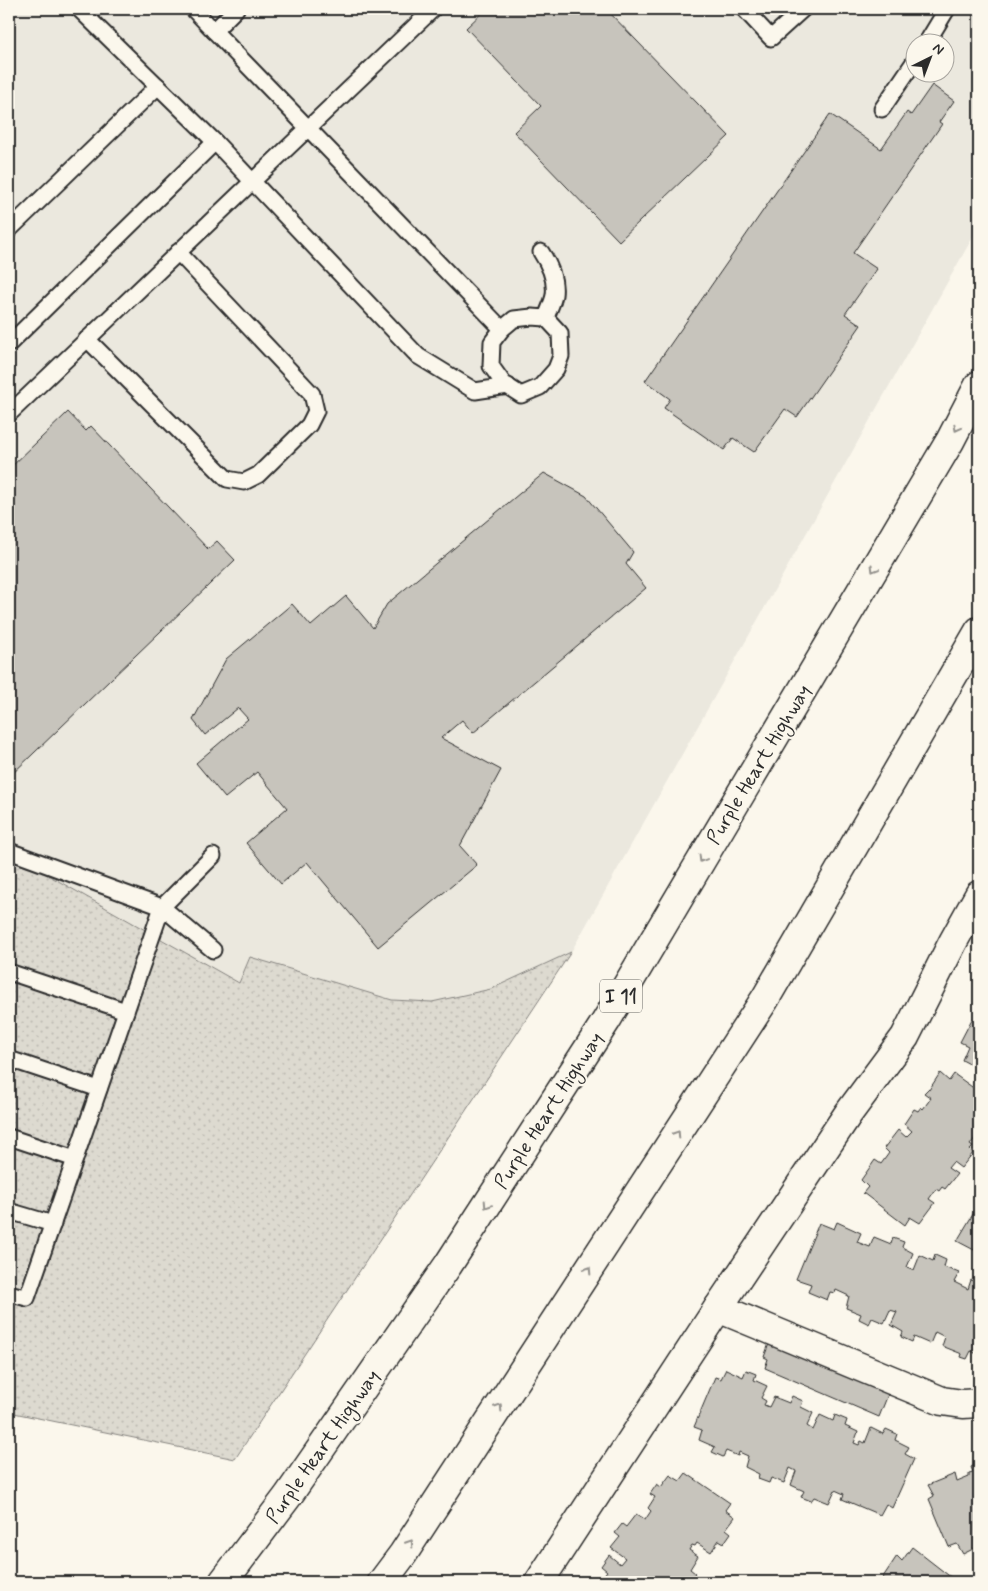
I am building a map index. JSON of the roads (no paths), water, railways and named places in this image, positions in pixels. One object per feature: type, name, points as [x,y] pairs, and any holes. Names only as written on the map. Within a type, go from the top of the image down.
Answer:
[{"type":"main road","name":"Purple Heart Highway","points":[[223,1582],[288,1496],[448,1265],[606,1020],[950,441],[979,385]]},
{"type":"main road","points":[[382,1582],[403,1554],[765,999],[979,631]]},
{"type":"main road","points":[[538,1582],[848,1114],[905,1036],[979,895]]},
{"type":"main road","points":[[718,1308],[942,1401],[963,1404],[979,1403]]},
{"type":"lane","points":[[79,9],[215,142],[418,356],[476,391],[508,386]]},
{"type":"lane","points":[[193,9],[502,329]]},
{"type":"lane","points":[[214,31],[236,9]]},
{"type":"lane","points":[[9,414],[433,9]]},
{"type":"lane","points":[[744,9],[771,38],[803,9]]},
{"type":"lane","points":[[933,32],[947,9]]},
{"type":"lane","points":[[882,109],[906,74]]},
{"type":"lane","points":[[9,230],[158,86]]},
{"type":"lane","points":[[9,344],[215,142]]},
{"type":"lane","points":[[87,339],[227,479],[244,482],[258,475],[309,425],[316,412],[312,394],[178,252]]},
{"type":"lane","points":[[541,252],[547,262],[554,295],[546,318]]},
{"type":"lane","points":[[546,318],[560,333],[561,356],[556,369],[540,387],[521,394],[504,384],[491,366],[492,342],[502,329],[514,319],[546,318]]},
{"type":"lane","points":[[9,851],[162,907],[213,950]]},
{"type":"lane","points":[[9,1293],[27,1298],[162,907],[213,856]]},
{"type":"lane","points":[[9,972],[126,1011]]},
{"type":"lane","points":[[9,1059],[99,1089]]},
{"type":"lane","points":[[9,1137],[75,1159]]},
{"type":"lane","points":[[9,1211],[53,1224]]}]
